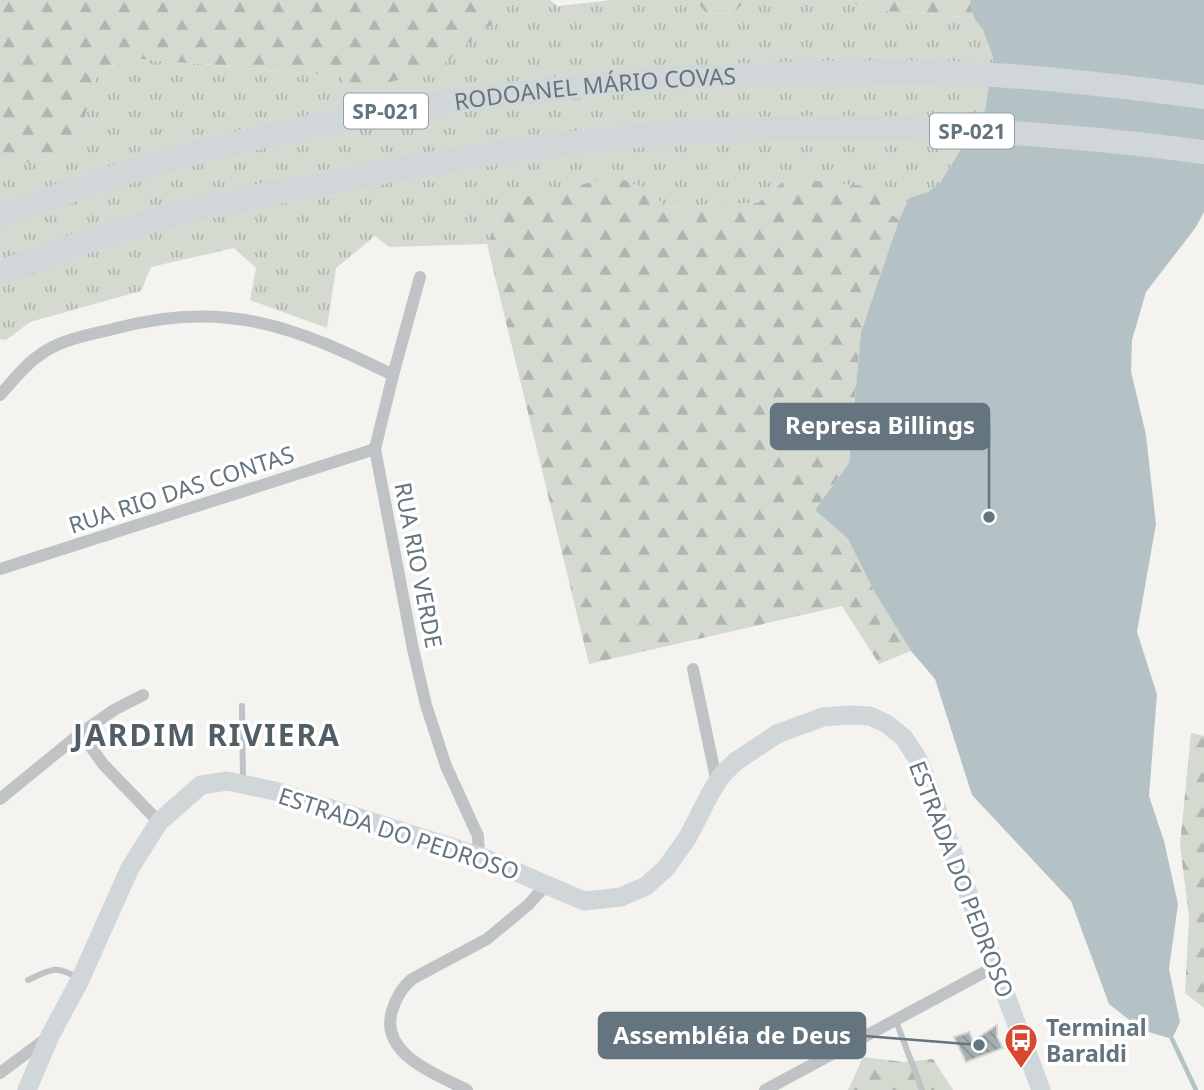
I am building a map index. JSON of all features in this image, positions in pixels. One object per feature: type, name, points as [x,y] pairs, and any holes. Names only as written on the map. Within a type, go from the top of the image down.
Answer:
[{"type":"highway","name":"RODOANEL MÁRIO COVAS","points":[[0,216],[79,188],[186,156],[394,109],[508,92],[611,81],[785,73],[978,74],[1089,83],[1204,97]]},
{"type":"highway","name":"SP-021","points":[[0,272],[153,221],[230,202],[412,166],[538,147],[739,130],[906,128],[1020,132],[1116,140],[1204,152]]},
{"type":"main road","name":"ESTRADA DO PEDROSO","points":[[27,1090],[130,868],[159,822],[201,785],[227,781],[275,791],[479,856],[584,901],[621,897],[646,886],[666,868],[688,837],[717,783],[734,762],[777,734],[804,722],[849,715],[870,716],[887,724],[904,738],[919,761],[1041,1090]]},
{"type":"street","name":"RUA RIO VERDE","points":[[420,277],[375,449],[426,705],[446,766],[478,836],[479,856]]},
{"type":"street","points":[[0,395],[29,364],[51,348],[131,324],[186,316],[233,317],[288,330],[346,352],[393,376]]},
{"type":"street","name":"RUA RIO DAS CONTAS","points":[[0,569],[375,449]]},
{"type":"street","points":[[693,668],[717,783]]},
{"type":"street","points":[[0,799],[81,733],[114,710],[144,695]]},
{"type":"street","points":[[81,733],[103,764],[159,822]]},
{"type":"street","points":[[467,1090],[424,1068],[393,1041],[389,1020],[395,1002],[412,979],[487,939],[528,905],[547,884]]},
{"type":"street","points":[[765,1090],[996,966]]},
{"type":"street","points":[[0,1073],[50,1036]]},
{"type":"lane","points":[[242,706],[243,783]]},
{"type":"lane","points":[[28,981],[55,968],[80,980]]},
{"type":"lane","points":[[895,1019],[922,1090]]},
{"type":"green space","points":[[0,0],[476,0],[499,20],[435,71],[348,92],[340,76],[128,58],[97,75],[74,153],[0,168]]},
{"type":"green space","points":[[476,0],[550,0],[558,6],[612,0],[695,0],[707,14],[733,13],[747,0],[848,0],[866,9],[974,18],[983,30],[993,57],[985,110],[940,183],[928,192],[909,198],[899,220],[882,207],[787,178],[758,203],[663,207],[506,201],[487,244],[389,247],[375,236],[336,268],[327,328],[250,300],[256,268],[234,248],[151,267],[141,291],[30,322],[6,340],[0,339],[0,168],[73,153],[97,75],[128,58],[340,76],[482,31],[499,20]]},
{"type":"green space","points":[[695,0],[747,0],[733,13],[707,14]]},
{"type":"green space","points":[[848,0],[970,0],[974,18],[866,9]]},
{"type":"green space","points":[[616,177],[653,191],[664,207],[758,203],[787,178],[874,187],[882,207],[899,220],[861,332],[849,463],[815,510],[848,539],[875,593],[911,651],[879,664],[842,606],[589,664],[487,244],[506,201]]},
{"type":"green space","points":[[1191,733],[1204,736],[1204,1008],[1185,993],[1189,917],[1180,845]]},
{"type":"green space","points":[[863,1057],[904,1062],[933,1059],[953,1090],[848,1090]]},
{"type":"shaded area","points":[[970,0],[1204,0],[1204,212],[1196,227],[1146,292],[1132,340],[1131,371],[1146,435],[1156,524],[1137,632],[1157,694],[1149,796],[1164,841],[1178,904],[1169,969],[1180,1022],[1172,1039],[1142,1030],[1109,1004],[1071,901],[972,795],[935,679],[911,651],[875,593],[848,539],[815,510],[849,463],[861,332],[899,220],[909,198],[928,192],[940,183],[985,110],[993,57],[983,30],[974,18]]},
{"type":"building","points":[[997,1025],[997,1037],[1003,1048],[966,1062],[954,1037],[969,1032],[973,1041]]},
{"type":"waterway","points":[[1172,1039],[1196,1090]]},
{"type":"place","name":"Represa Billings","points":[[989,517]]},
{"type":"place","name":"Assembléia de Deus","points":[[979,1045]]},
{"type":"place","name":"Terminal Baraldi","points":[[1021,1070]]},
{"type":"district","name":"JARDIM RIVIERA","points":[[207,734]]}]
